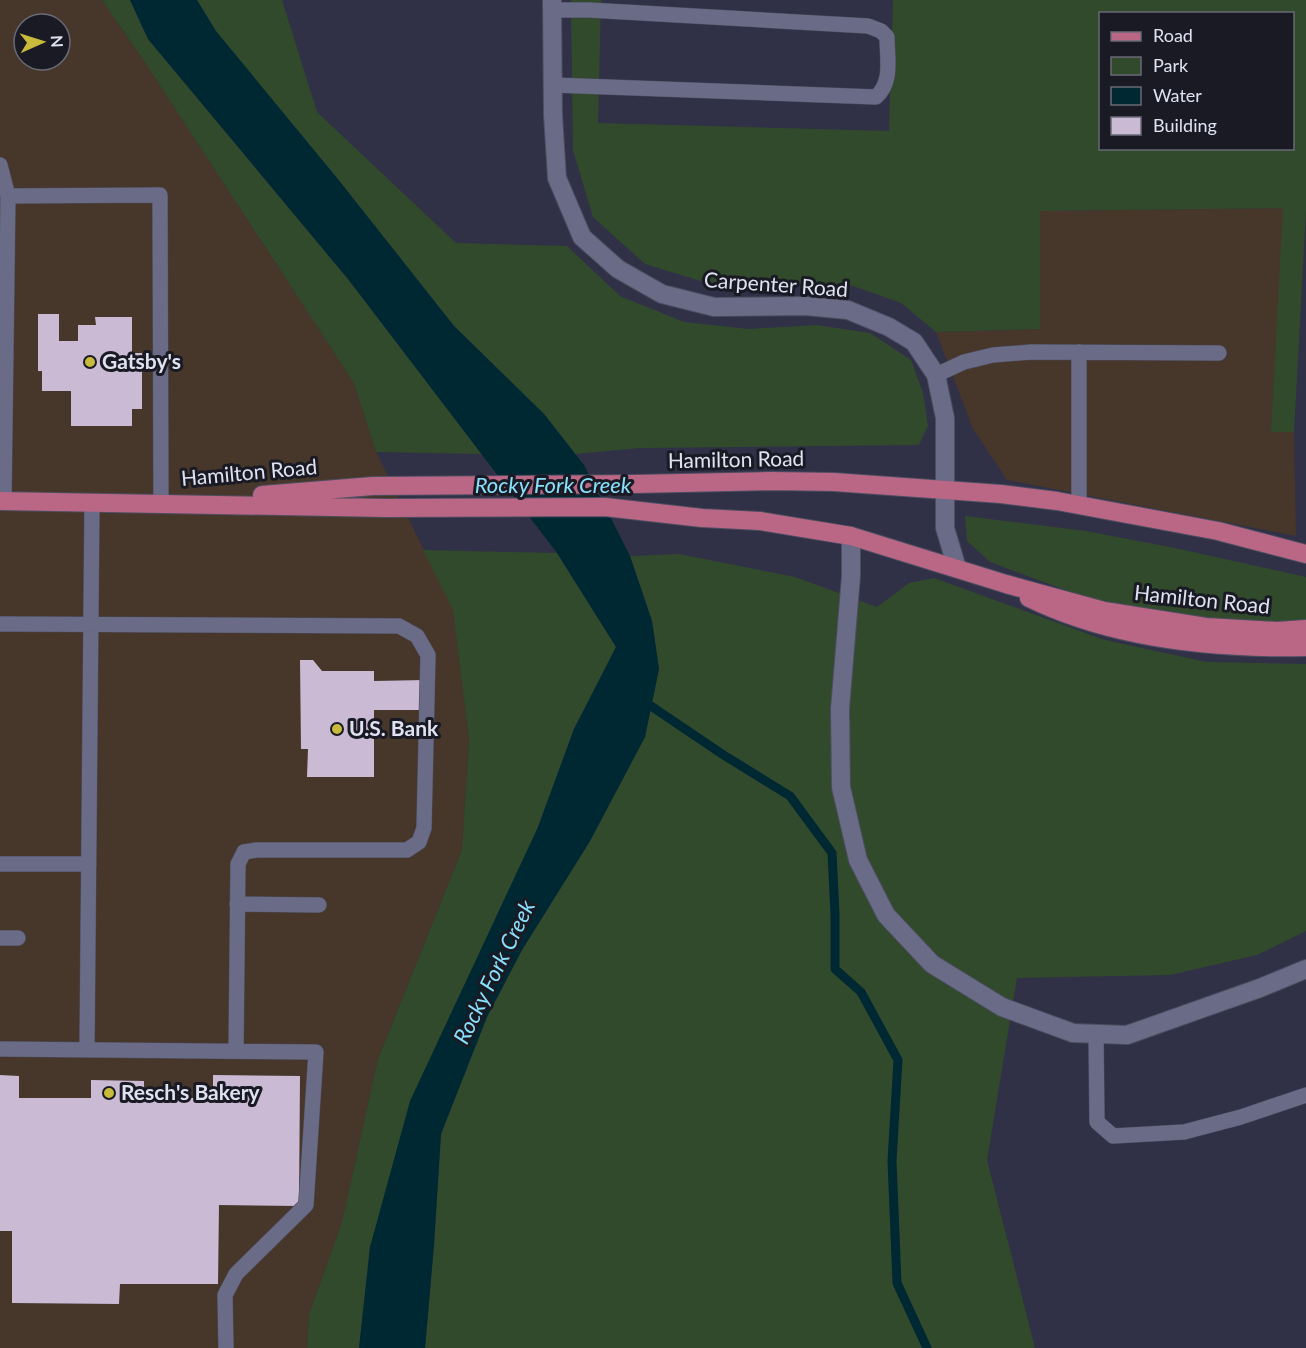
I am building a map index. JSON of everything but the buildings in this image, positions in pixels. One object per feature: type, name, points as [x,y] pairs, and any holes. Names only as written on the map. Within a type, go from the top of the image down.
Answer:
[{"type":"main road","name":"Hamilton Road","points":[[161,503],[373,486],[834,482],[946,489],[1078,504],[1218,531],[1306,554]]},
{"type":"main road","name":"Hamilton Road","points":[[2,501],[385,508],[605,507],[702,518],[760,521],[851,536],[989,579],[1104,611],[1206,627],[1276,631],[1306,629]]},
{"type":"main road","name":"Hamilton Road","points":[[989,579],[1058,612],[1113,628],[1194,642],[1252,647],[1306,647]]},
{"type":"street","name":"Carpenter Road","points":[[552,5],[557,178],[582,237],[618,268],[662,294],[714,307],[805,306],[848,310],[889,327],[914,342],[936,375],[945,417],[945,528],[957,568]]},
{"type":"street","points":[[851,536],[851,576],[840,709],[841,787],[858,860],[886,915],[933,964],[1002,1007],[1073,1033],[1127,1035],[1260,988],[1306,969]]},
{"type":"lane","points":[[552,5],[589,10],[868,26],[881,31],[887,37],[887,82],[883,91],[876,97],[553,85]]},
{"type":"lane","points":[[0,165],[8,196],[4,217],[2,501]]},
{"type":"lane","points":[[8,196],[160,195],[161,503]]},
{"type":"lane","points":[[936,375],[964,362],[993,355],[1031,352],[1220,353]]},
{"type":"lane","points":[[1078,504],[1079,352]]},
{"type":"lane","points":[[87,1050],[92,502]]},
{"type":"lane","points":[[0,624],[399,626],[417,636],[428,655],[424,828],[419,842],[407,850],[257,850],[244,852],[238,864],[236,1051]]},
{"type":"lane","points":[[0,864],[89,864]]},
{"type":"lane","points":[[237,904],[319,905]]},
{"type":"lane","points":[[0,938],[18,938]]},
{"type":"lane","points":[[1096,1034],[1097,1122],[1113,1136],[1184,1132],[1241,1117],[1306,1095]]},
{"type":"lane","points":[[0,1048],[316,1052],[306,1204],[236,1274],[225,1295],[226,1348]]},
{"type":"shaded area","points":[[0,0],[102,0],[354,383],[376,452],[453,609],[469,740],[462,850],[378,1059],[342,1222],[309,1315],[307,1348],[0,1348]]},
{"type":"shaded area","points":[[1284,208],[1271,432],[1294,432],[1296,536],[1007,480],[973,429],[936,332],[1040,329],[1039,211]]},
{"type":"green space","points":[[102,0],[130,0],[148,39],[348,279],[482,454],[376,452],[354,383]]},
{"type":"green space","points":[[197,0],[282,0],[317,112],[456,243],[567,246],[620,296],[684,322],[749,329],[817,325],[870,333],[911,360],[923,393],[928,426],[919,445],[640,448],[575,454],[544,414],[454,326],[337,178],[215,31]]},
{"type":"green space","points":[[571,0],[601,0],[598,123],[889,131],[893,0],[1306,0],[1306,211],[1294,432],[1271,432],[1283,208],[1040,211],[1040,329],[936,332],[901,303],[850,285],[704,282],[645,264],[593,217],[573,150]]},
{"type":"green space","points":[[965,516],[1086,531],[1306,577],[1306,624],[1251,627],[1095,601],[990,562],[967,541]]},
{"type":"green space","points":[[423,550],[557,553],[616,647],[574,729],[538,827],[370,1247],[359,1348],[307,1348],[309,1315],[342,1222],[378,1059],[462,850],[469,740],[453,610]]},
{"type":"green space","points":[[679,554],[795,577],[877,607],[909,583],[934,578],[1105,640],[1207,662],[1306,664],[1306,931],[1257,955],[1170,975],[1017,978],[987,1160],[1035,1348],[425,1348],[441,1134],[487,1017],[522,950],[590,841],[645,737],[659,669],[652,621],[630,556]]},
{"type":"water","name":"Rocky Fork Creek","points":[[130,0],[197,0],[216,31],[337,178],[454,326],[544,414],[584,465],[630,556],[652,621],[659,669],[645,737],[590,841],[522,950],[487,1017],[441,1134],[425,1348],[359,1348],[370,1247],[410,1101],[538,827],[574,729],[616,647],[557,553],[348,279],[148,39]]},
{"type":"waterway","points":[[651,706],[790,796],[832,853],[835,969],[861,992],[898,1060],[892,1161],[897,1283],[927,1348]]},
{"type":"place","name":"Gatsby's","points":[[90,362]]},
{"type":"place","name":"U.S. Bank","points":[[337,729]]},
{"type":"place","name":"Resch's Bakery","points":[[109,1093]]}]
